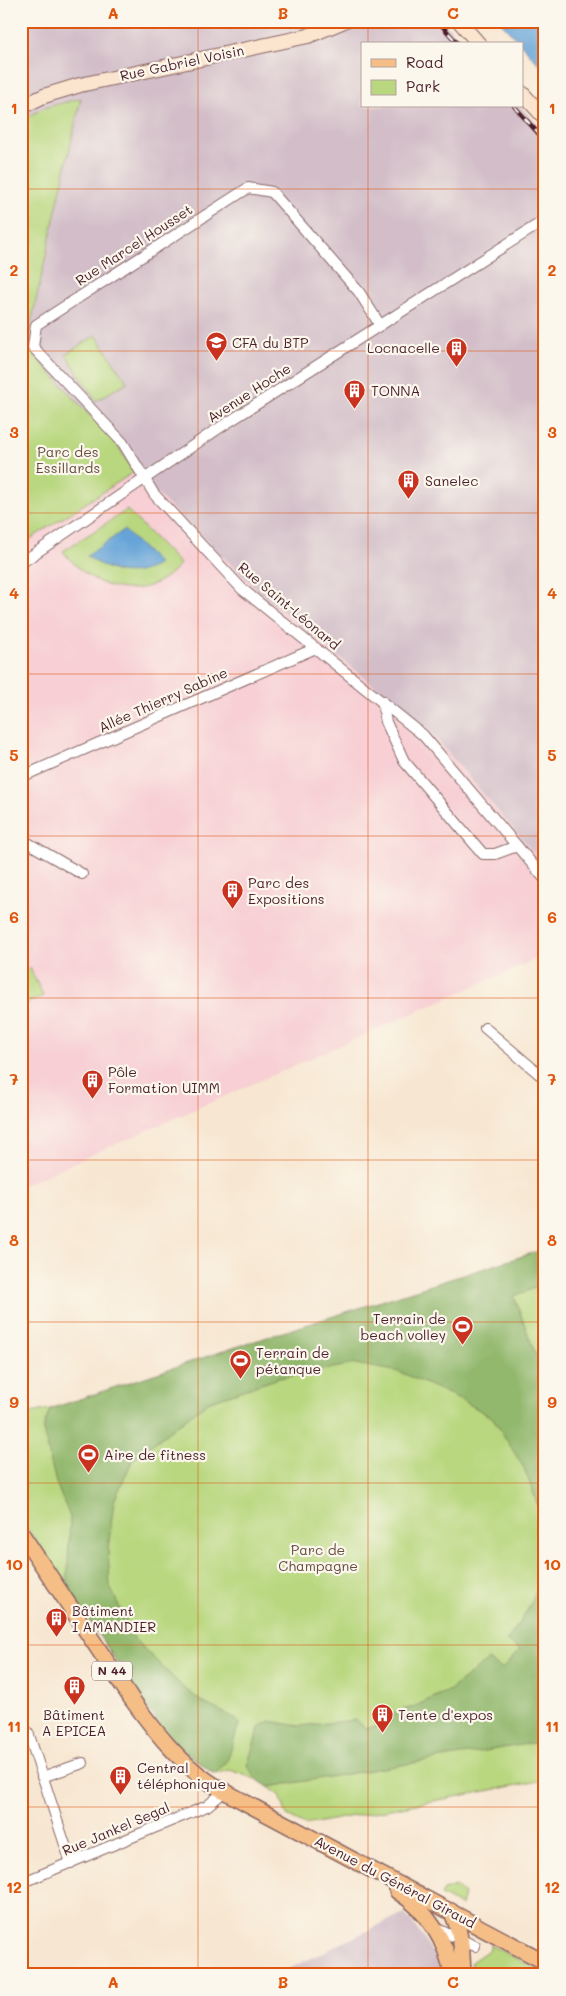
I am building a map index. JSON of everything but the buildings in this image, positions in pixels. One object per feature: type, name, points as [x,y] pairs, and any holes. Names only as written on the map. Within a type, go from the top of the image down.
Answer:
[{"type":"main road","name":"Avenue du Général Giraud","points":[[21,1533],[150,1724],[188,1766],[210,1782],[244,1802],[545,1962]]},
{"type":"main road","name":"Avenue du Général Giraud","points":[[21,1548],[146,1734],[168,1757],[206,1788],[219,1796],[389,1886],[412,1902],[432,1925]]},
{"type":"main road","points":[[451,1911],[461,1940],[463,1975]]},
{"type":"main road","name":"N 44","points":[[432,1925],[447,1954],[452,1975]]},
{"type":"street","name":"Rue Gabriel Voisin","points":[[21,107],[44,96],[80,84],[308,36],[344,21]]},
{"type":"street","points":[[460,21],[477,42]]},
{"type":"street","points":[[21,95],[80,84]]},
{"type":"street","points":[[524,95],[545,118]]},
{"type":"street","name":"Rue Marcel Housset","points":[[144,481],[123,443],[33,347],[36,325],[248,188],[272,192],[359,292],[380,325]]},
{"type":"street","name":"Avenue Hoche","points":[[21,562],[144,481],[161,467],[208,436],[545,220]]},
{"type":"street","name":"Rue Saint-Léonard","points":[[144,481],[242,589],[423,735],[545,879]]},
{"type":"street","name":"Allée Thierry Sabine","points":[[21,777],[316,648]]},
{"type":"street","points":[[382,702],[386,722],[404,761],[483,854],[494,854],[517,846]]},
{"type":"street","points":[[21,839],[82,874]]},
{"type":"street","points":[[485,1028],[543,1072]]},
{"type":"street","points":[[28,1732],[71,1863]]},
{"type":"street","points":[[42,1777],[83,1763]]},
{"type":"street","name":"Rue Jankel Segal","points":[[21,1883],[207,1806],[219,1796]]},
{"type":"street","points":[[451,1911],[439,1914],[432,1925],[475,1946],[472,1924]]},
{"type":"shaded area","points":[[21,21],[443,21],[462,42],[361,42],[361,108],[522,108],[545,133],[545,866],[427,728],[267,599],[134,472],[118,446],[26,347],[81,98],[56,104],[21,120]]},
{"type":"shaded area","points":[[134,472],[267,599],[427,728],[545,866],[545,955],[21,1186],[21,545]]},
{"type":"shaded area","points":[[404,1913],[424,1938],[438,1963],[440,1975],[276,1975]]},
{"type":"green space","name":"Parc des Essillards","points":[[81,98],[26,346],[118,446],[134,472],[21,545],[21,120],[44,108]]},
{"type":"green space","points":[[96,335],[127,382],[96,401],[66,354]]},
{"type":"green space","points":[[127,510],[180,564],[166,577],[151,585],[135,589],[119,588],[104,584],[89,576],[75,565],[63,551]]},
{"type":"green space","points":[[30,968],[43,996],[21,1006],[21,972]]},
{"type":"green space","name":"Parc de Champagne","points":[[545,1249],[545,1780],[305,1825],[287,1816],[280,1795],[258,1780],[230,1770],[215,1774],[211,1772],[176,1744],[155,1719],[21,1519],[21,1415],[50,1409]]},
{"type":"green space","points":[[545,1249],[545,1284],[514,1296],[545,1380],[545,1524],[524,1468],[493,1418],[462,1400],[400,1372],[355,1364],[279,1378],[208,1402],[133,1459],[114,1501],[108,1549],[110,1587],[135,1640],[185,1689],[204,1703],[235,1718],[239,1724],[227,1762],[215,1774],[180,1748],[155,1719],[67,1587],[70,1517],[56,1483],[43,1430],[50,1409],[214,1354]]},
{"type":"green space","points":[[545,1563],[545,1741],[269,1787],[258,1780],[247,1766],[259,1728],[270,1721],[299,1726],[356,1720],[366,1728],[379,1726],[377,1718],[413,1707],[450,1690],[488,1660],[502,1669],[520,1650],[506,1641],[520,1623],[530,1604],[539,1584]]},
{"type":"green space","points":[[455,1886],[464,1894],[461,1906],[441,1895],[444,1890]]},
{"type":"green space","points":[[490,1945],[545,1973],[545,1975],[472,1975],[471,1962],[490,1949]]},
{"type":"water","points":[[500,21],[540,21],[545,27],[545,71],[524,48],[524,42],[519,42]]},
{"type":"water","points":[[124,530],[159,564],[140,572],[122,572],[105,567],[87,556]]},
{"type":"railway","points":[[438,21],[456,42]]},
{"type":"railway","points":[[516,108],[545,141]]},
{"type":"place","name":"CFA du BTP","points":[[216,362]]},
{"type":"place","name":"Locnacelle","points":[[456,367]]},
{"type":"place","name":"TONNA","points":[[355,410]]},
{"type":"place","name":"Sanelec","points":[[409,500]]},
{"type":"place","name":"Parc des Expositions","points":[[232,910]]},
{"type":"place","name":"Pôle Formation UIMM","points":[[92,1099]]},
{"type":"place","name":"Terrain de beach volley","points":[[462,1346]]},
{"type":"place","name":"Terrain de pétanque","points":[[240,1380]]},
{"type":"place","name":"Aire de fitness","points":[[88,1474]]},
{"type":"place","name":"Bâtiment I AMANDIER","points":[[56,1638]]},
{"type":"place","name":"Bâtiment A EPICEA","points":[[74,1706]]},
{"type":"place","name":"Tente d'expos","points":[[382,1734]]},
{"type":"place","name":"Central téléphonique","points":[[121,1795]]}]
